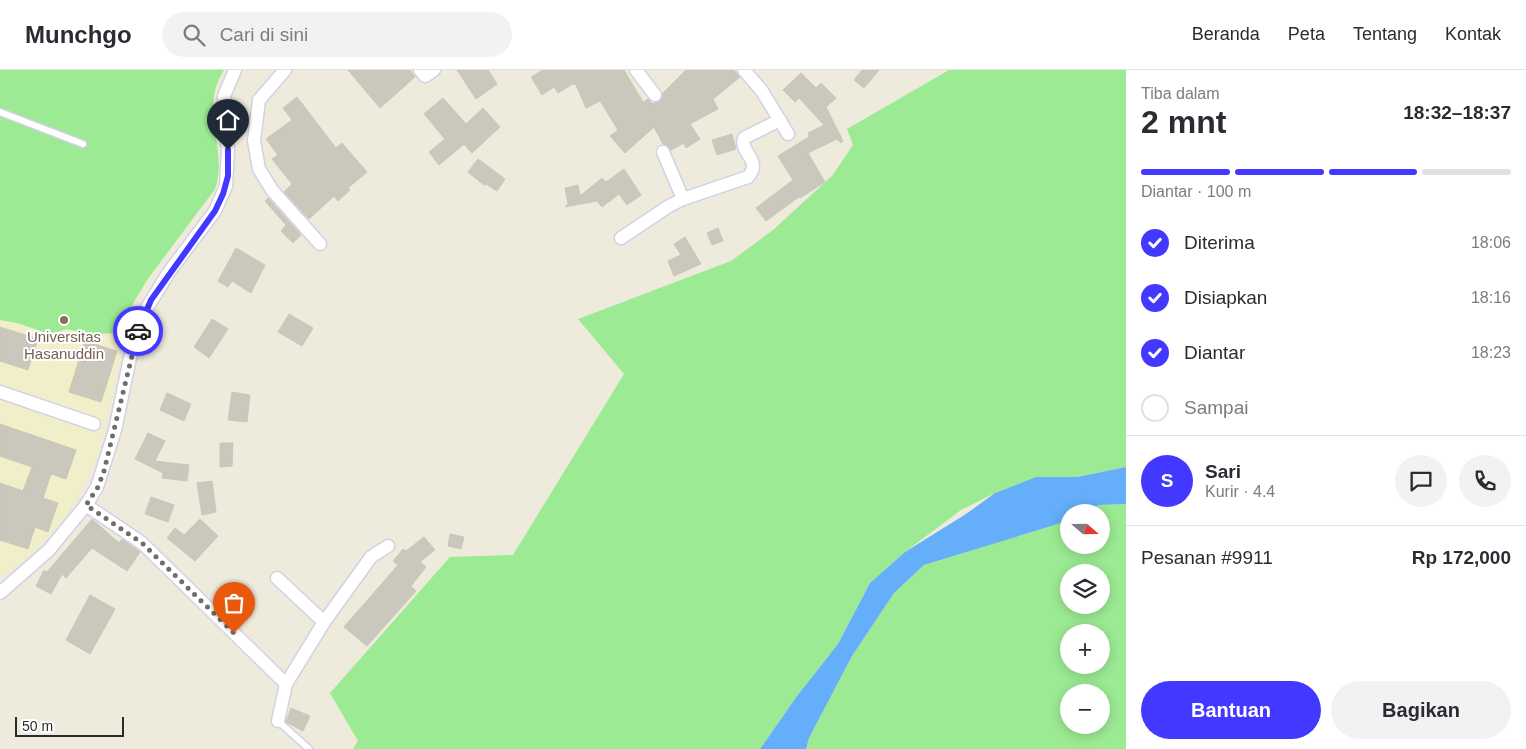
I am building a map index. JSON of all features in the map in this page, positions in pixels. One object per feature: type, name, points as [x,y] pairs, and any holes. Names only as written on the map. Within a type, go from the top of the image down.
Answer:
[{"type":"street","points":[[0,593],[95,511],[98,487],[115,430],[130,358],[142,316],[170,272],[215,211],[226,186],[228,150],[223,121],[224,96],[229,80],[235,70]]},
{"type":"street","points":[[285,70],[259,100],[254,141],[259,169],[272,190],[320,244]]},
{"type":"street","points":[[420,70],[426,76],[434,70]]},
{"type":"street","points":[[636,70],[655,95]]},
{"type":"street","points":[[744,70],[762,91],[788,134]]},
{"type":"street","points":[[621,238],[652,216],[683,199],[748,177],[754,170],[754,164],[744,145],[744,138],[780,120]]},
{"type":"street","points":[[663,152],[683,199]]},
{"type":"street","points":[[0,392],[94,424]]},
{"type":"street","points":[[95,511],[142,543],[286,684]]},
{"type":"street","points":[[278,722],[286,684],[324,622],[371,557],[388,546]]},
{"type":"street","points":[[277,578],[324,622]]},
{"type":"lane","points":[[0,112],[83,144]]},
{"type":"lane","points":[[278,722],[309,749]]},
{"type":"shaded area","name":"Universitas Hasanuddin","points":[[0,70],[224,70],[219,77],[213,103],[212,120],[218,146],[219,179],[215,189],[170,248],[131,307],[101,443],[88,480],[66,517],[28,558],[0,578]]},
{"type":"green space","name":"Universitas Hasanuddin","points":[[0,70],[224,70],[217,85],[214,100],[213,115],[219,159],[215,189],[147,280],[131,307],[126,333],[87,334],[67,329],[50,334],[17,323],[0,320]]},
{"type":"green space","points":[[949,70],[1126,70],[1126,467],[1077,477],[1036,477],[995,493],[961,510],[905,552],[870,583],[838,644],[797,696],[760,749],[353,749],[358,741],[330,693],[450,557],[513,555],[624,374],[578,319],[731,261],[773,230],[832,176],[853,145],[847,129]]},
{"type":"green space","points":[[1126,504],[1126,749],[806,749],[809,738],[852,656],[894,593],[924,565],[1060,523],[1060,554],[1110,554],[1110,505]]},
{"type":"water","points":[[1126,467],[1126,504],[1060,504],[1060,523],[924,565],[894,593],[852,656],[809,738],[806,749],[760,749],[797,696],[838,644],[870,583],[905,552],[966,514],[995,493],[1036,477],[1077,477]]},
{"type":"building","points":[[348,70],[410,70],[415,77],[380,108]]},
{"type":"building","points":[[457,70],[488,70],[497,84],[476,99]]},
{"type":"building","points":[[543,70],[624,70],[643,102],[648,99],[652,104],[660,101],[663,93],[686,70],[734,70],[740,77],[713,99],[718,109],[690,124],[700,139],[686,148],[684,143],[671,150],[667,145],[663,144],[654,127],[625,153],[610,136],[618,130],[600,101],[586,108],[576,85],[573,84],[558,93],[554,87],[542,95],[531,77]]},
{"type":"building","points":[[862,70],[879,70],[864,88],[854,80]]},
{"type":"building","points":[[801,73],[816,88],[821,83],[836,98],[826,107],[843,141],[841,143],[837,139],[808,153],[825,182],[799,197],[766,221],[756,208],[793,180],[778,156],[809,137],[808,133],[824,125],[799,98],[795,102],[783,90]]},
{"type":"building","points":[[297,97],[336,148],[342,143],[367,172],[348,188],[350,190],[338,201],[334,196],[309,219],[284,192],[292,184],[272,159],[278,155],[266,139],[292,120],[283,108]]},
{"type":"building","points":[[443,98],[466,124],[483,108],[500,127],[472,153],[464,144],[439,165],[429,152],[445,139],[424,114]]},
{"type":"building","points":[[732,134],[736,149],[717,155],[712,140]]},
{"type":"building","points":[[478,159],[505,179],[497,191],[486,184],[484,185],[468,172]]},
{"type":"building","points":[[624,169],[641,195],[627,205],[619,194],[602,207],[597,201],[565,207],[568,204],[565,188],[578,185],[580,196],[602,178],[606,182]]},
{"type":"building","points":[[268,198],[301,235],[293,243],[281,231],[286,225],[265,201]]},
{"type":"building","points":[[718,228],[723,241],[712,245],[707,233]]},
{"type":"building","points":[[685,237],[701,264],[674,276],[668,261],[681,255],[674,244]]},
{"type":"building","points":[[236,248],[265,265],[251,293],[232,281],[228,287],[218,281]]},
{"type":"building","points":[[289,314],[313,328],[302,346],[278,332]]},
{"type":"building","points":[[212,319],[228,329],[209,358],[194,347]]},
{"type":"building","points":[[0,327],[38,339],[28,370],[0,361]]},
{"type":"building","points":[[85,341],[117,351],[101,402],[69,392]]},
{"type":"building","points":[[232,392],[250,395],[247,422],[228,420]]},
{"type":"building","points":[[167,393],[191,404],[184,421],[160,410]]},
{"type":"building","points":[[0,424],[76,450],[66,479],[51,474],[43,498],[58,503],[48,532],[35,527],[28,549],[0,540],[0,483],[23,491],[32,467],[0,456]]},
{"type":"building","points":[[148,433],[165,441],[155,461],[189,465],[187,481],[162,478],[163,473],[135,459]]},
{"type":"building","points":[[220,443],[233,443],[232,466],[220,467]]},
{"type":"building","points":[[212,481],[216,512],[202,515],[197,483]]},
{"type":"building","points":[[151,497],[174,505],[168,522],[145,514]]},
{"type":"building","points":[[92,519],[119,543],[122,539],[140,552],[127,571],[92,548],[66,578],[62,574],[51,594],[36,586],[44,570],[47,572]]},
{"type":"building","points":[[200,519],[218,536],[195,561],[167,538],[175,528],[184,535]]},
{"type":"building","points":[[450,534],[464,537],[461,549],[448,546]]},
{"type":"building","points":[[424,537],[435,550],[420,562],[426,567],[411,586],[416,591],[367,646],[344,627],[398,565],[393,561],[403,549],[406,551]]},
{"type":"building","points":[[90,595],[115,609],[90,654],[66,640]]},
{"type":"building","points":[[291,708],[310,716],[303,731],[286,722]]},
{"type":"way so far","points":[[138,331],[104,471],[98,487],[86,505],[142,543],[234,633]]},
{"type":"place","name":"Universitas Hasanuddin","points":[[64,320]]},
{"type":"route","points":[[138,331],[142,316],[151,300],[215,211],[226,186],[228,150]]}]
